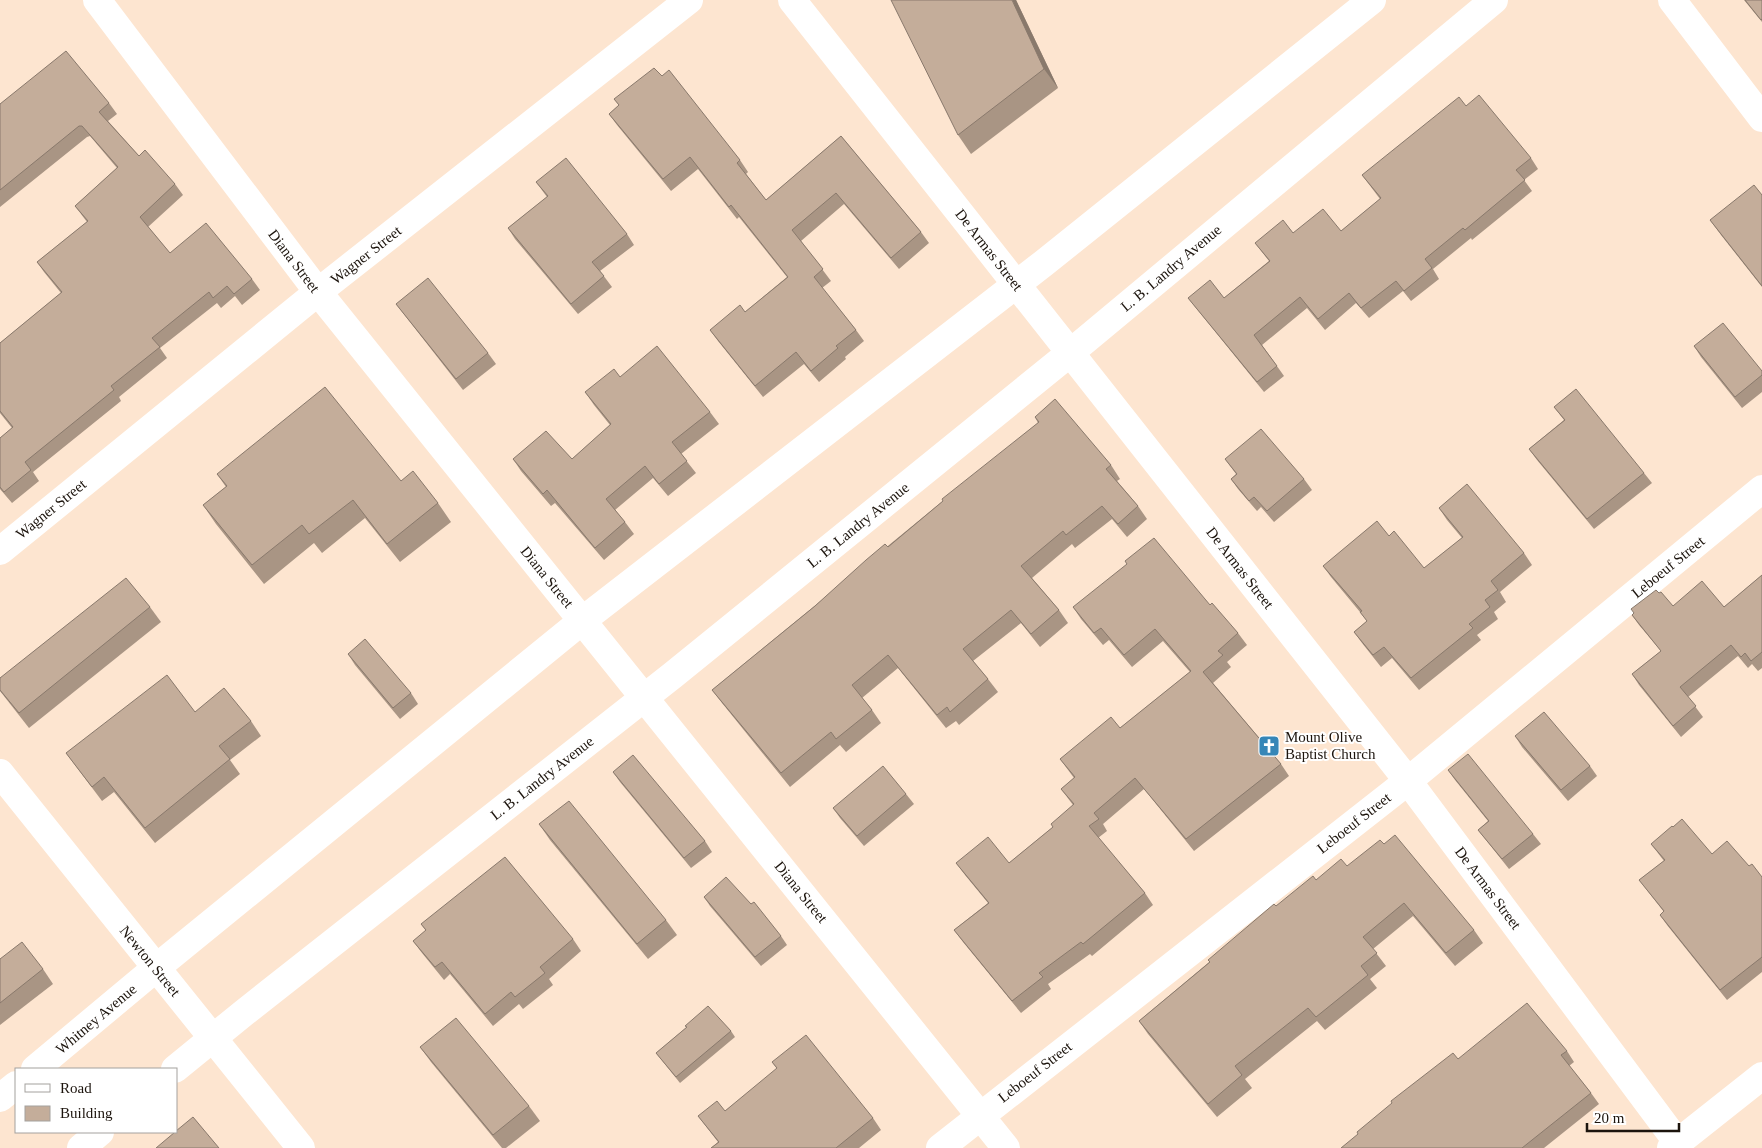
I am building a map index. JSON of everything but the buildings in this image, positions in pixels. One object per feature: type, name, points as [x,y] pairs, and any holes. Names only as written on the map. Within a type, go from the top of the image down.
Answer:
[{"type":"street","name":"Diana Street","points":[[96,0],[318,292],[1006,1148]]},
{"type":"street","name":"Wagner Street","points":[[0,551],[318,292],[689,0]]},
{"type":"street","name":"De Armas Street","points":[[792,0],[1408,781],[1675,1145]]},
{"type":"street","points":[[156,968],[582,620],[1016,284],[1372,0]]},
{"type":"street","points":[[1672,0],[1762,118]]},
{"type":"street","name":"L. B. Landry Avenue","points":[[213,1038],[644,698],[1070,353],[1491,1]]},
{"type":"street","name":"Leboeuf Street","points":[[940,1148],[1408,781],[1762,489]]},
{"type":"street","name":"Newton Street","points":[[0,773],[301,1148]]},
{"type":"street","name":"Whitney Avenue","points":[[36,1068],[156,968]]},
{"type":"street","points":[[177,1068],[213,1038]]},
{"type":"street","points":[[1675,1145],[1762,1076]]},
{"type":"street","points":[[0,1098],[15,1086]]},
{"type":"street","points":[[81,1148],[99,1133]]},
{"type":"place","name":"Mount Olive Baptist Church","points":[[1269,746]]}]
